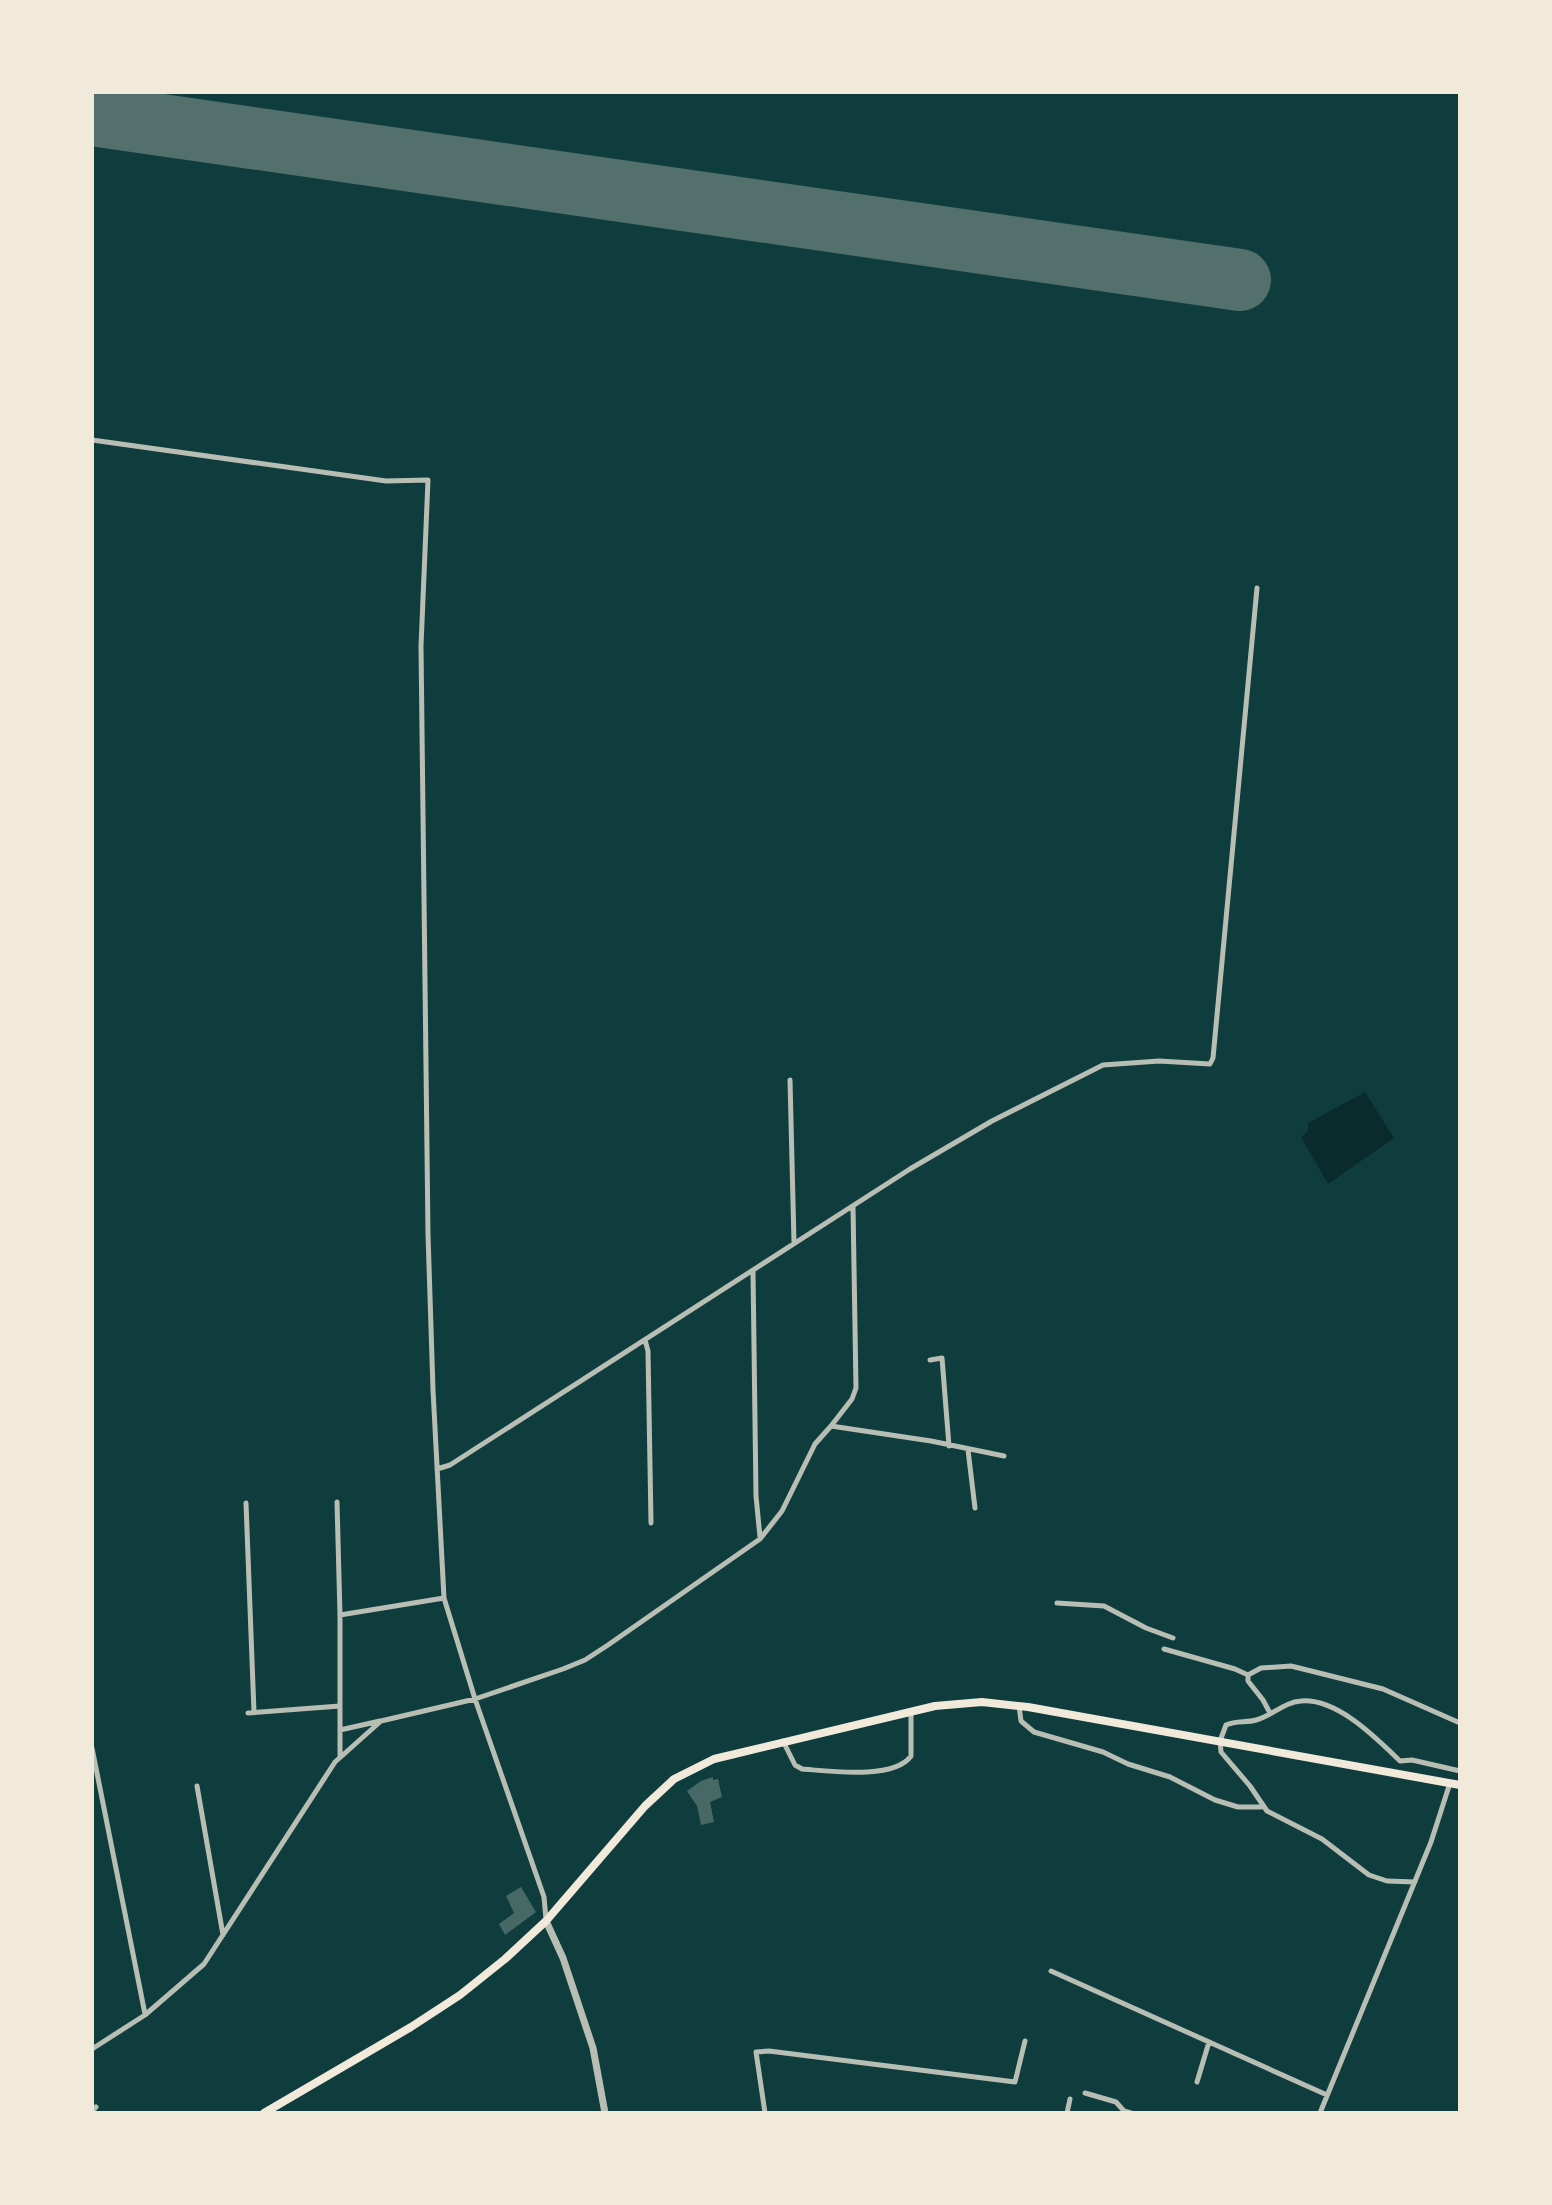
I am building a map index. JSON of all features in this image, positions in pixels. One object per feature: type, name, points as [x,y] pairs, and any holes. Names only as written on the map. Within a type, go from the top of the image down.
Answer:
[{"type":"main road","points":[[264,2113],[274,2110],[460,1995],[546,1921],[645,1806],[674,1779],[714,1759],[911,1711],[957,1703],[1019,1705],[1455,1784]]},
{"type":"street","points":[[92,440],[386,481],[428,480],[421,646],[428,1234],[444,1598],[475,1699],[544,1897],[546,1921],[563,1958],[589,2033],[605,2113]]},
{"type":"street","points":[[437,1469],[450,1465],[853,1206],[992,1121],[1103,1065],[1159,1061],[1210,1064],[1221,979],[1257,588]]},
{"type":"street","points":[[790,1080],[794,1244]]},
{"type":"street","points":[[340,1730],[475,1699],[585,1660],[760,1539],[782,1511],[815,1444],[852,1399],[856,1388],[853,1206]]},
{"type":"street","points":[[753,1270],[756,1496],[760,1539]]},
{"type":"street","points":[[645,1340],[648,1351],[651,1523]]},
{"type":"street","points":[[930,1360],[942,1358],[949,1446]]},
{"type":"street","points":[[831,1426],[1004,1456]]},
{"type":"street","points":[[968,1450],[975,1508]]},
{"type":"street","points":[[337,1502],[340,1757]]},
{"type":"street","points":[[246,1503],[251,1713],[340,1706]]},
{"type":"street","points":[[340,1615],[444,1598]]},
{"type":"street","points":[[1057,1603],[1104,1606],[1173,1638]]},
{"type":"street","points":[[1164,1649],[1248,1675]]},
{"type":"street","points":[[1248,1675],[1261,1668],[1291,1666],[1383,1689],[1460,1723]]},
{"type":"street","points":[[1248,1675],[1248,1681],[1270,1713]]},
{"type":"street","points":[[1415,1882],[1387,1881],[1369,1875],[1322,1839],[1262,1807],[1250,1786],[1224,1756],[1220,1741],[1226,1725],[1256,1720],[1290,1703],[1314,1702],[1362,1726],[1400,1761],[1412,1760],[1460,1771]]},
{"type":"street","points":[[1019,1705],[1021,1721],[1034,1732],[1103,1752],[1128,1764],[1170,1777],[1215,1800],[1238,1807],[1262,1807]]},
{"type":"street","points":[[783,1741],[795,1765],[802,1769],[862,1772],[896,1768],[911,1756],[911,1711]]},
{"type":"street","points":[[92,2049],[145,2015],[204,1964],[335,1762],[381,1721]]},
{"type":"street","points":[[92,1748],[145,2015]]},
{"type":"street","points":[[1395,1773],[1400,1761]]},
{"type":"street","points":[[1320,2113],[1455,1784]]},
{"type":"street","points":[[197,1786],[223,1936]]},
{"type":"street","points":[[1051,1971],[1327,2095]]},
{"type":"street","points":[[765,2113],[756,2052],[769,2051],[1015,2082],[1025,2041]]},
{"type":"street","points":[[1197,2082],[1209,2042]]},
{"type":"street","points":[[1085,2093],[1116,2102],[1124,2111],[1131,2113]]},
{"type":"street","points":[[1067,2113],[1070,2099]]},
{"type":"water","points":[[1365,1092],[1394,1138],[1328,1184],[1301,1137],[1308,1131],[1308,1123]]},
{"type":"building","points":[[713,1777],[713,1780],[718,1779],[722,1797],[710,1802],[714,1822],[701,1825],[697,1806],[687,1791]]},
{"type":"building","points":[[521,1887],[536,1912],[505,1935],[499,1924],[514,1913],[506,1896]]},
{"type":"runway","points":[[92,115],[1240,280]]}]
